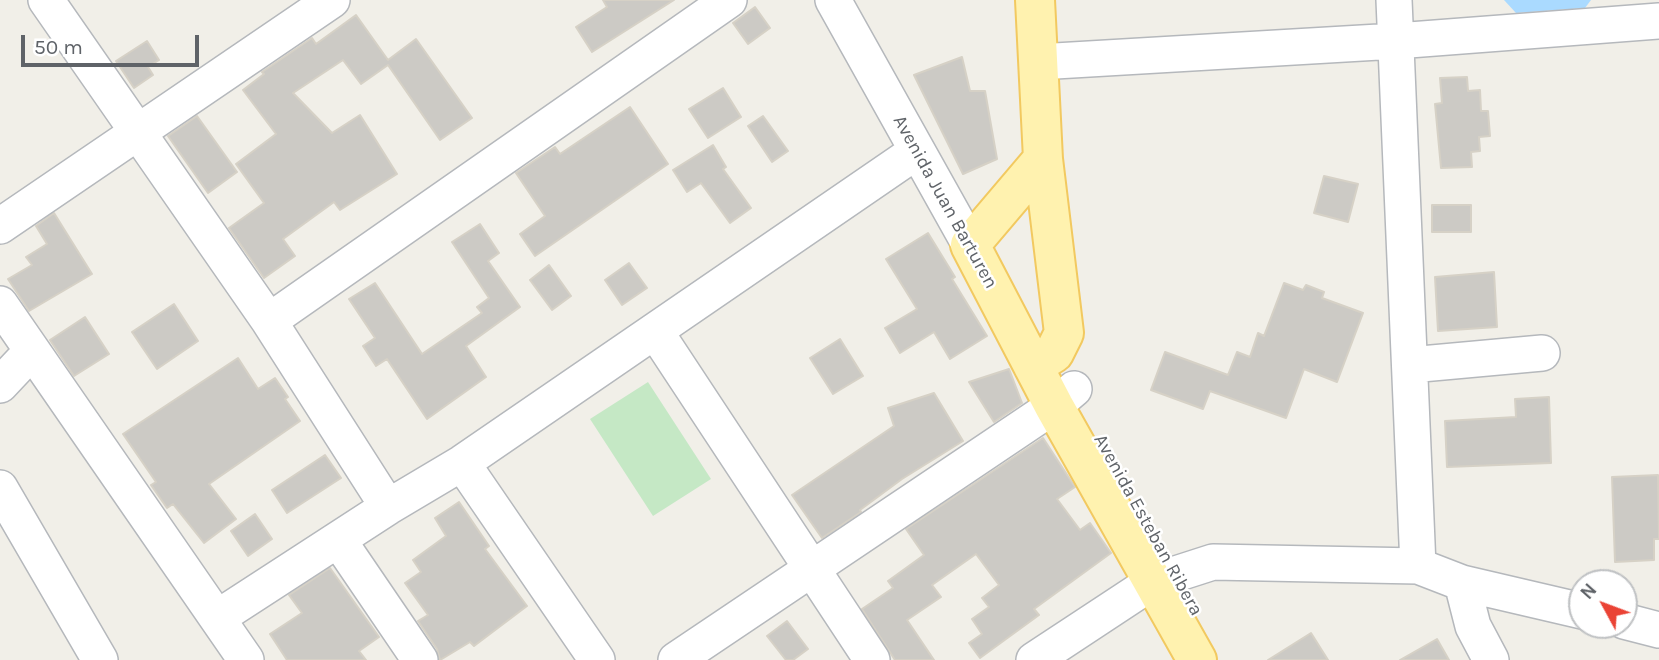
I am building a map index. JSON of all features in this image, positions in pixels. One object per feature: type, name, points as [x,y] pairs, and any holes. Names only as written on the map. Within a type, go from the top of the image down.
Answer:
[{"type":"main road","points":[[1035,0],[1043,159],[1065,333],[1044,360]]},
{"type":"main road","points":[[977,237],[1043,159]]},
{"type":"main road","name":"Avenida Juan Barturen","points":[[977,237],[1064,398]]},
{"type":"main road","name":"Avenida Esteban Ribera","points":[[1064,398],[1165,578],[1223,660]]},
{"type":"main road","name":"Avenida Esteban Ribera","points":[[1165,578],[1197,660]]},
{"type":"street","points":[[46,0],[269,321],[388,507]]},
{"type":"street","points":[[0,226],[332,0]]},
{"type":"street","points":[[269,321],[729,0]]},
{"type":"street","name":"Avenida Juan Barturen","points":[[833,0],[917,151],[977,237]]},
{"type":"street","name":"Avenida Juan Barturen","points":[[857,0],[977,237]]},
{"type":"street","points":[[1394,0],[1418,566]]},
{"type":"street","points":[[1038,62],[1396,41],[1659,21]]},
{"type":"street","points":[[218,618],[388,507],[462,463],[917,151]]},
{"type":"street","points":[[0,304],[246,660]]},
{"type":"street","points":[[655,331],[872,660]]},
{"type":"street","points":[[0,384],[32,351]]},
{"type":"street","points":[[1410,365],[1542,353]]},
{"type":"street","points":[[676,660],[1064,398]]},
{"type":"street","points":[[462,463],[597,660]]},
{"type":"street","points":[[0,488],[100,660]]},
{"type":"street","points":[[339,541],[420,660]]},
{"type":"street","points":[[1034,660],[1165,578],[1213,562],[1418,566],[1462,583],[1568,608]]},
{"type":"street","points":[[1462,583],[1473,626],[1492,660]]},
{"type":"street","points":[[1638,625],[1659,630]]},
{"type":"green space","points":[[648,382],[711,479],[653,516],[590,419]]},
{"type":"water","points":[[1504,0],[1591,0],[1585,8],[1516,13]]},
{"type":"building","points":[[603,0],[674,0],[592,52],[576,27],[607,7]]},
{"type":"building","points":[[755,7],[770,28],[748,44],[733,23]]},
{"type":"building","points":[[356,15],[388,60],[416,39],[472,118],[440,140],[388,65],[361,84],[343,60],[293,93],[332,133],[360,115],[397,174],[340,210],[334,202],[283,239],[295,256],[264,278],[229,228],[264,203],[236,164],[276,134],[243,90],[264,74],[262,72],[312,38],[316,44]]},
{"type":"building","points":[[147,41],[159,60],[148,67],[153,75],[134,88],[116,61]]},
{"type":"building","points":[[962,57],[970,91],[985,91],[997,159],[963,174],[914,75]]},
{"type":"building","points":[[1467,77],[1468,91],[1480,90],[1481,111],[1488,111],[1490,136],[1479,137],[1480,151],[1471,152],[1472,167],[1441,168],[1435,104],[1442,103],[1440,78]]},
{"type":"building","points":[[723,88],[741,117],[708,138],[689,109]]},
{"type":"building","points":[[630,107],[668,164],[535,256],[520,234],[545,216],[516,173],[555,147],[560,154]]},
{"type":"building","points":[[197,116],[237,172],[208,193],[168,136]]},
{"type":"building","points":[[763,116],[788,151],[772,162],[748,126]]},
{"type":"building","points":[[713,145],[726,167],[723,169],[751,208],[730,223],[701,183],[687,192],[673,170]]},
{"type":"building","points":[[1324,176],[1358,184],[1348,222],[1314,213]]},
{"type":"building","points":[[1432,205],[1471,205],[1471,232],[1432,232]]},
{"type":"building","points":[[54,213],[92,274],[29,311],[8,279],[32,265],[26,257],[47,244],[36,226]]},
{"type":"building","points":[[480,224],[499,253],[488,261],[520,307],[466,346],[486,377],[427,419],[387,359],[376,366],[363,346],[375,338],[349,299],[375,283],[422,354],[482,313],[477,307],[489,298],[452,242]]},
{"type":"building","points":[[928,233],[987,336],[950,359],[934,332],[900,353],[885,328],[917,309],[886,259]]},
{"type":"building","points":[[629,263],[647,288],[622,305],[605,280]]},
{"type":"building","points":[[549,265],[571,296],[552,310],[530,280]]},
{"type":"building","points":[[1494,272],[1497,327],[1438,331],[1435,277]]},
{"type":"building","points":[[1284,283],[1303,290],[1306,285],[1324,292],[1322,298],[1363,313],[1337,382],[1304,369],[1286,418],[1210,391],[1203,409],[1151,390],[1165,352],[1228,375],[1237,352],[1250,357],[1258,333],[1264,336]]},
{"type":"building","points":[[174,304],[198,341],[157,369],[132,332]]},
{"type":"building","points":[[85,317],[109,354],[74,376],[50,340]]},
{"type":"building","points":[[840,339],[863,376],[833,394],[810,358]]},
{"type":"building","points":[[238,358],[258,389],[275,378],[300,421],[209,484],[236,519],[204,543],[173,504],[167,508],[151,485],[156,482],[123,434]]},
{"type":"building","points":[[1009,369],[1022,403],[994,422],[969,382]]},
{"type":"building","points":[[934,393],[963,441],[902,479],[860,510],[861,512],[822,538],[792,495],[894,426],[888,408]]},
{"type":"building","points":[[1549,397],[1551,463],[1447,467],[1445,421],[1516,417],[1515,399]]},
{"type":"building","points":[[1043,438],[1075,487],[1057,499],[1080,530],[1090,523],[1111,553],[1034,609],[1039,615],[980,658],[969,643],[982,634],[972,619],[989,607],[982,598],[999,585],[976,554],[932,585],[941,597],[907,620],[934,660],[895,660],[862,609],[893,588],[888,581],[924,555],[906,529]]},
{"type":"building","points":[[325,455],[341,478],[287,513],[272,490]]},
{"type":"building","points":[[1658,475],[1659,539],[1654,539],[1654,560],[1615,562],[1612,477]]},
{"type":"building","points":[[459,502],[489,546],[485,549],[527,606],[474,646],[470,642],[440,660],[437,649],[418,621],[428,615],[405,583],[421,572],[413,560],[446,536],[435,518]]},
{"type":"building","points":[[255,514],[272,539],[248,556],[231,531]]},
{"type":"building","points":[[330,568],[379,637],[359,651],[366,660],[287,660],[270,634],[302,613],[289,595]]},
{"type":"building","points":[[787,621],[808,649],[793,660],[786,660],[767,636]]},
{"type":"building","points":[[1311,633],[1328,660],[1268,660]]},
{"type":"building","points":[[1437,639],[1449,660],[1400,660]]}]
